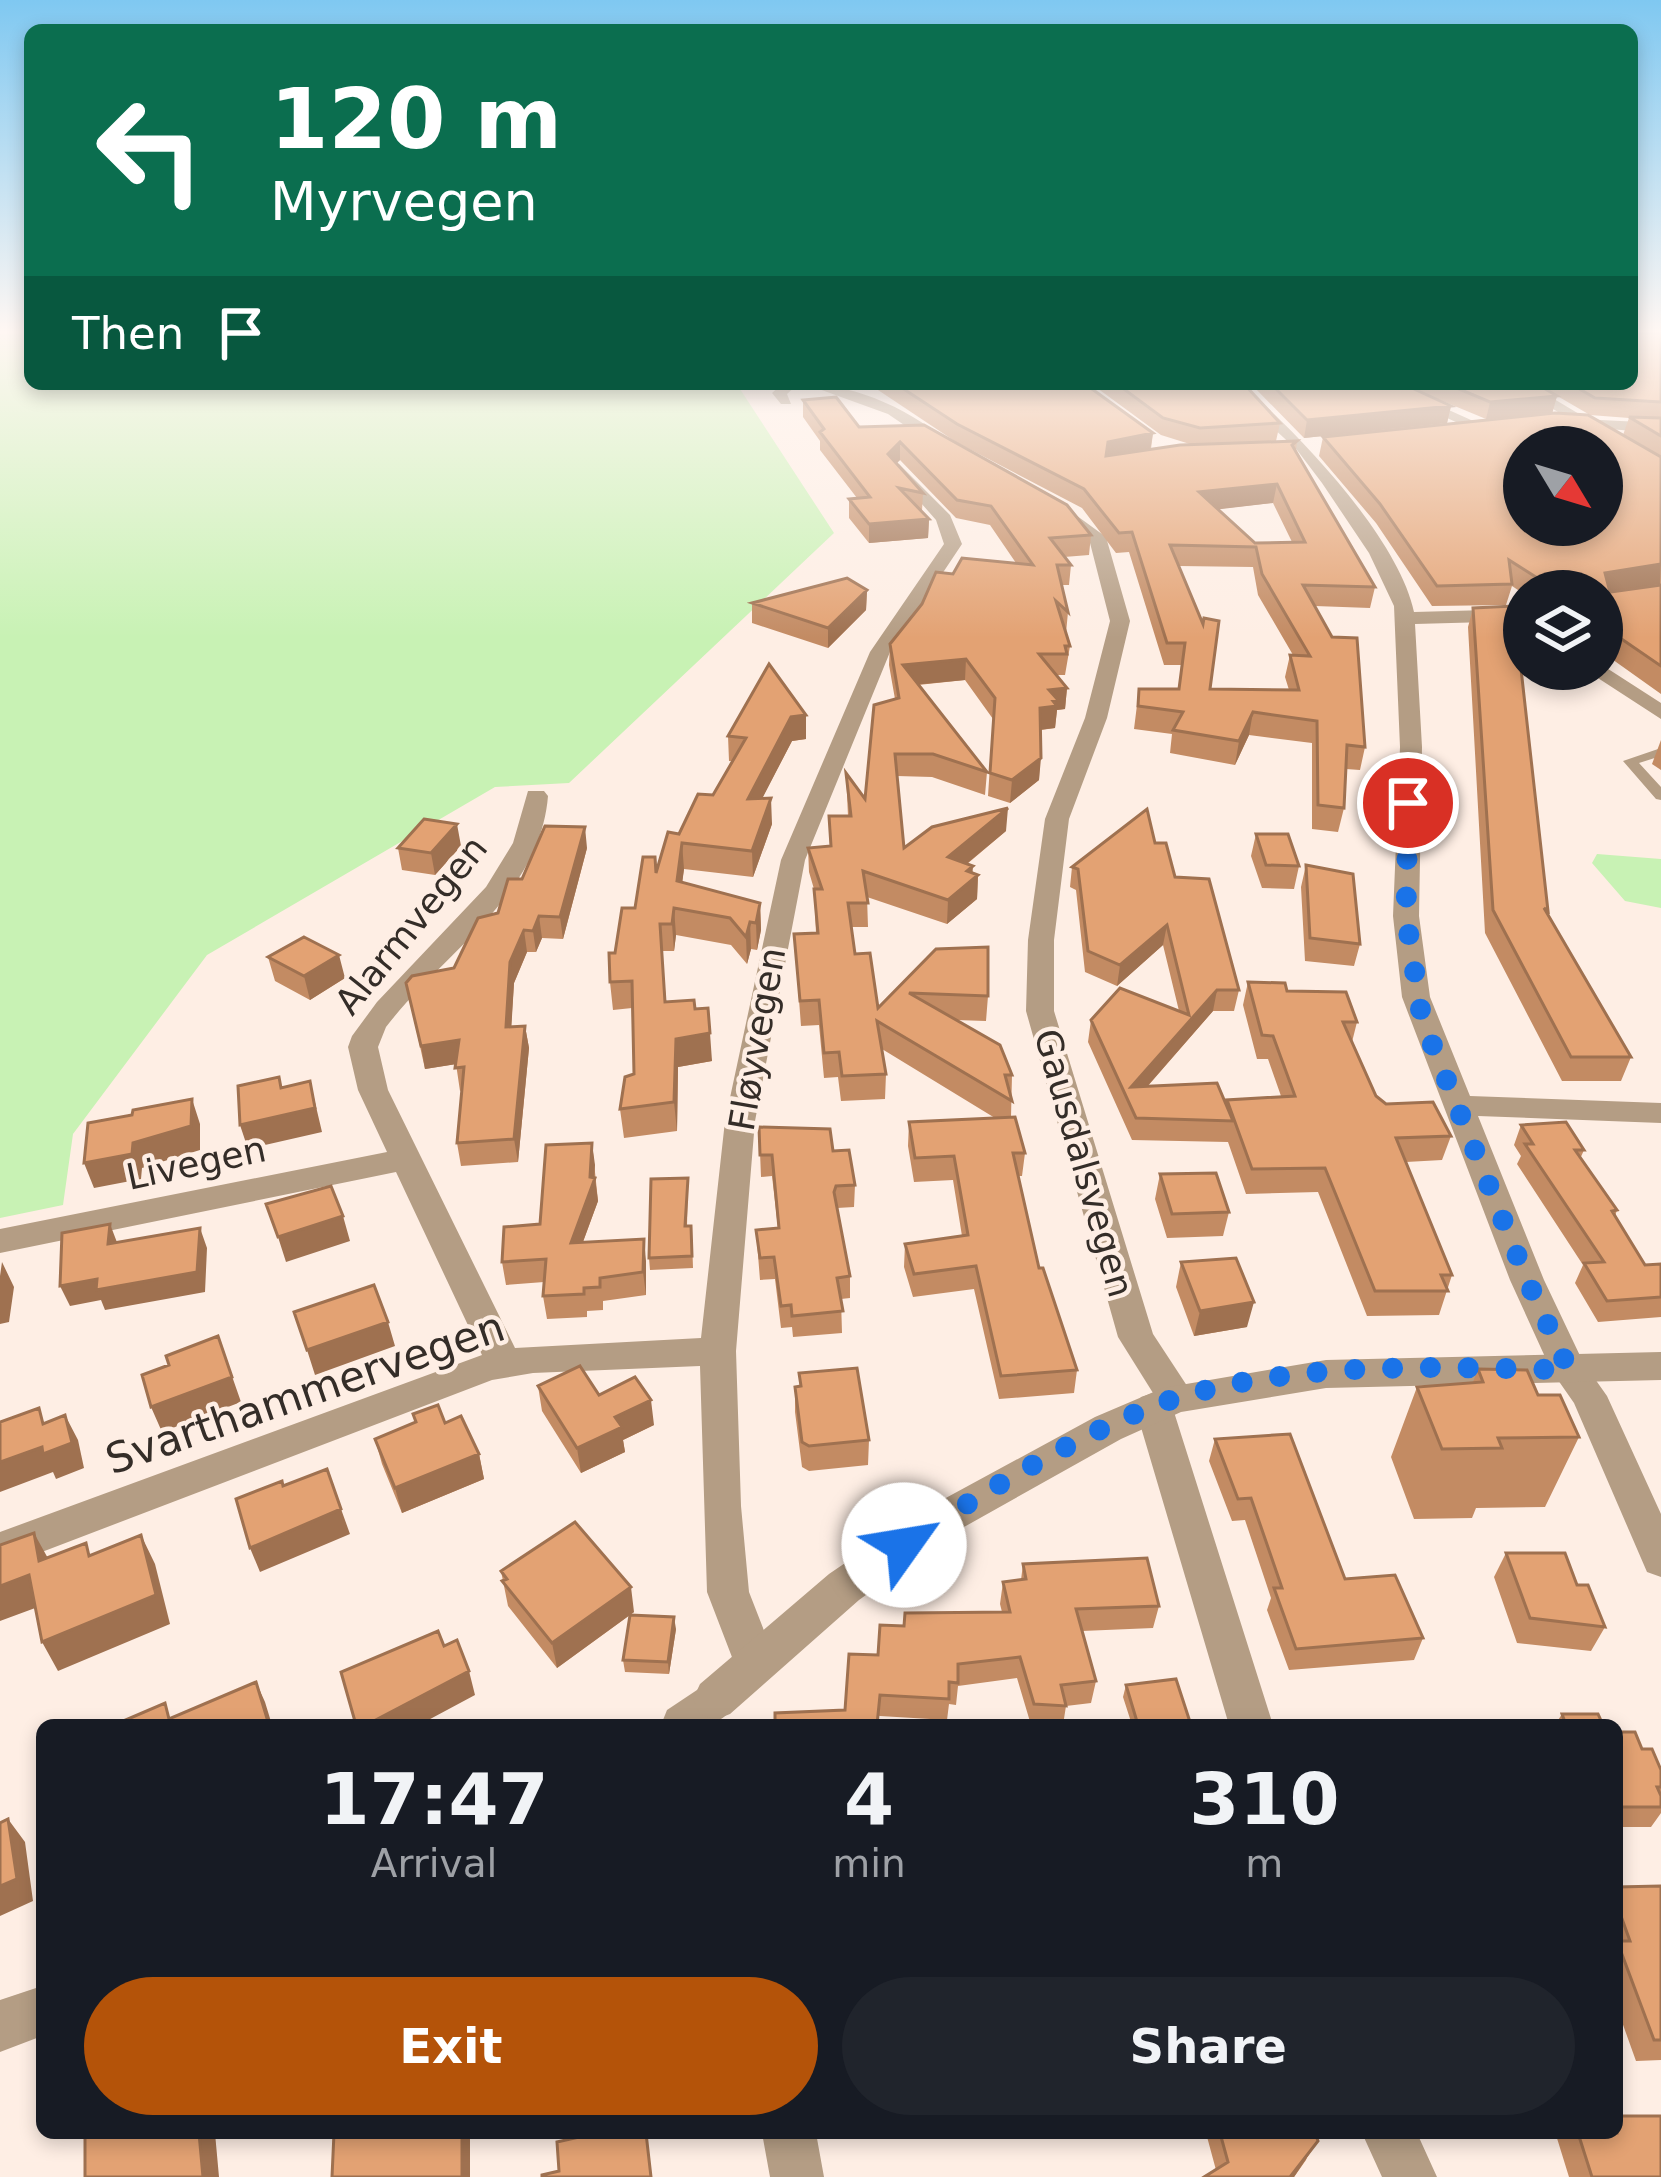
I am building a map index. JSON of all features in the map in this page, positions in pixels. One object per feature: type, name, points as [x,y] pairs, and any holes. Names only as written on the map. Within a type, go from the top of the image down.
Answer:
[{"type":"street","points":[[932,435],[972,459]]},
{"type":"street","points":[[1297,435],[1310,446],[1358,521],[1407,618],[1411,747],[1405,901],[1410,968],[1422,1019],[1569,1370],[1589,1396],[1661,1558]]},
{"type":"street","points":[[1604,435],[1661,470]]},
{"type":"street","points":[[1272,450],[1310,446]]},
{"type":"street","name":"Fløyvegen","points":[[755,1664],[734,1616],[724,1568],[718,1351],[740,1121],[793,860],[880,652],[952,549],[944,520],[899,469]]},
{"type":"street","name":"Gausdalsvegen","points":[[1026,486],[1097,537],[1120,622],[1096,718],[1059,807],[1041,940],[1040,1011],[1136,1337],[1165,1402],[1249,1719]]},
{"type":"street","points":[[1407,618],[1503,618]]},
{"type":"street","points":[[1623,688],[1661,713]]},
{"type":"street","name":"Alarmvegen","points":[[504,1363],[364,1064],[365,1039],[380,1014],[437,959],[511,866],[533,824],[536,796]]},
{"type":"street","points":[[1456,1105],[1661,1112]]},
{"type":"street","name":"Livegen","points":[[0,1241],[406,1159]]},
{"type":"street","name":"Svarthammervegen","points":[[0,1550],[504,1363],[718,1351]]},
{"type":"street","points":[[706,1716],[755,1664],[844,1587],[934,1524],[1165,1402],[1326,1374],[1661,1366]]},
{"type":"street","points":[[0,2026],[36,2013]]},
{"type":"street","points":[[790,2139],[797,2177]]},
{"type":"street","points":[[1392,2139],[1410,2177]]},
{"type":"lane","points":[[1661,752],[1630,761],[1661,796]]},
{"type":"green space","points":[[0,435],[770,435],[834,533],[569,783],[495,787],[207,955],[73,1134],[63,1205],[0,1218]]},
{"type":"green space","points":[[1597,854],[1661,859],[1661,908],[1625,901],[1592,863]]},
{"type":"building","points":[[822,435],[941,435],[1067,505],[1091,535],[1050,538],[1071,565],[1057,565],[1068,612],[1056,601],[1070,646],[1065,646],[1067,654],[1039,654],[1067,688],[1049,690],[1058,700],[1053,701],[1057,706],[1040,708],[1041,758],[1012,780],[990,773],[995,698],[966,659],[903,665],[987,772],[933,754],[895,754],[904,848],[932,827],[1008,808],[948,857],[973,866],[967,871],[978,875],[948,900],[863,871],[868,903],[848,903],[855,954],[870,953],[878,1008],[936,949],[988,947],[988,996],[909,993],[1000,1045],[1012,1075],[1005,1075],[1012,1101],[877,1021],[886,1074],[842,1076],[839,1052],[824,1053],[819,1000],[800,1001],[794,934],[818,933],[814,889],[822,889],[808,848],[831,846],[829,816],[851,816],[846,773],[865,799],[874,705],[899,698],[890,644],[922,604],[936,572],[953,574],[962,558],[1033,565],[991,506],[957,500],[900,442],[888,454],[923,493],[899,488],[929,519],[869,524],[849,499],[870,497]]},
{"type":"building","points":[[978,435],[1145,435],[1108,442],[1106,456],[1180,445],[1297,441],[1292,445],[1375,587],[1303,585],[1332,637],[1357,638],[1365,747],[1347,745],[1344,808],[1318,805],[1317,721],[1253,712],[1239,741],[1173,730],[1183,712],[1138,706],[1139,689],[1179,689],[1185,643],[1167,643],[1132,532],[1119,533],[1084,489]],"holes":[[[1277,484],[1305,542],[1255,543],[1199,492]],[[1170,545],[1256,547],[1262,574],[1310,656],[1290,655],[1299,690],[1210,689],[1219,621],[1204,618],[1203,624]]]},
{"type":"building","points":[[1503,435],[1503,546],[1623,546],[1623,435],[1661,457],[1661,564],[1623,570],[1525,570],[1509,560],[1510,570],[1503,570],[1503,584],[1437,586],[1380,504],[1323,437]]},
{"type":"building","points":[[847,578],[867,590],[828,628],[752,603]]},
{"type":"building","points":[[1661,585],[1661,666],[1623,640],[1623,590]]},
{"type":"building","points":[[1503,607],[1503,690],[1523,690],[1548,911],[1544,908],[1631,1057],[1571,1057],[1493,910],[1473,608]]},
{"type":"building","points":[[769,664],[806,715],[791,717],[748,799],[771,798],[752,851],[682,843],[677,881],[760,903],[756,923],[750,922],[746,937],[730,918],[674,908],[672,924],[660,924],[665,1002],[694,1000],[695,1009],[708,1008],[710,1033],[676,1039],[674,1102],[620,1109],[625,1077],[634,1074],[632,981],[610,982],[609,953],[615,953],[622,908],[635,908],[643,857],[655,857],[656,873],[668,832],[679,834],[698,794],[713,795],[746,738],[728,736]]},
{"type":"building","points":[[1147,809],[1155,843],[1166,843],[1175,877],[1209,879],[1239,990],[1217,990],[1131,1087],[1217,1083],[1233,1121],[1136,1118],[1091,1020],[1120,988],[1189,1015],[1167,925],[1120,965],[1088,951],[1078,869],[1072,867]]},
{"type":"building","points":[[424,819],[457,824],[431,853],[398,848]]},
{"type":"building","points":[[545,826],[585,827],[560,917],[539,916],[533,931],[524,930],[510,962],[506,1027],[525,1026],[514,1139],[457,1143],[464,1067],[455,1068],[459,1040],[421,1046],[406,983],[412,976],[454,968],[478,918],[498,913],[508,879],[522,879]]},
{"type":"building","points":[[1256,834],[1288,834],[1299,866],[1266,865]]},
{"type":"building","points":[[1306,865],[1353,874],[1360,944],[1310,938]]},
{"type":"building","points":[[304,937],[339,955],[304,976],[268,957]]},
{"type":"building","points":[[1248,982],[1285,983],[1287,991],[1346,992],[1357,1022],[1343,1022],[1376,1096],[1386,1104],[1433,1102],[1451,1136],[1396,1138],[1452,1275],[1441,1275],[1448,1291],[1375,1291],[1325,1168],[1252,1169],[1227,1100],[1295,1096],[1273,1036],[1262,1035]]},
{"type":"building","points":[[279,1077],[281,1088],[310,1081],[315,1108],[240,1125],[238,1086]]},
{"type":"building","points":[[192,1099],[191,1126],[133,1143],[132,1154],[84,1163],[88,1123]]},
{"type":"building","points":[[1015,1117],[1025,1153],[1013,1153],[1039,1268],[1043,1268],[1077,1370],[1001,1376],[976,1266],[914,1274],[905,1244],[968,1235],[954,1156],[915,1158],[909,1122]]},
{"type":"building","points":[[1566,1122],[1584,1150],[1575,1150],[1617,1210],[1612,1211],[1645,1265],[1661,1264],[1661,1297],[1607,1301],[1584,1263],[1604,1262],[1525,1144],[1533,1144],[1521,1125]]},
{"type":"building","points":[[759,1127],[830,1129],[833,1151],[849,1150],[855,1185],[836,1186],[834,1192],[850,1276],[837,1278],[843,1311],[792,1316],[791,1305],[781,1306],[774,1257],[760,1258],[756,1230],[779,1228],[772,1155],[760,1155]]},
{"type":"building","points":[[592,1143],[590,1177],[595,1178],[571,1243],[644,1239],[643,1272],[600,1278],[600,1287],[584,1288],[584,1294],[543,1296],[546,1259],[502,1262],[504,1227],[540,1224],[546,1145]]},
{"type":"building","points":[[1216,1173],[1229,1212],[1172,1214],[1160,1174]]},
{"type":"building","points":[[688,1178],[685,1226],[691,1226],[692,1256],[649,1258],[651,1179]]},
{"type":"building","points":[[331,1186],[343,1216],[278,1237],[266,1204]]},
{"type":"building","points":[[110,1224],[108,1244],[200,1228],[197,1272],[96,1290],[97,1279],[60,1286],[62,1233]]},
{"type":"building","points":[[1236,1258],[1254,1302],[1200,1311],[1181,1262]]},
{"type":"building","points":[[374,1285],[388,1322],[307,1350],[294,1312]]},
{"type":"building","points":[[218,1336],[232,1377],[151,1407],[142,1375],[169,1365],[166,1356]]},
{"type":"building","points":[[580,1366],[599,1395],[635,1377],[651,1400],[615,1417],[622,1427],[577,1448],[538,1386]]},
{"type":"building","points":[[857,1368],[869,1440],[809,1446],[802,1442],[795,1387],[801,1386],[799,1373]]},
{"type":"building","points":[[1478,1369],[1527,1370],[1538,1395],[1560,1395],[1579,1437],[1498,1438],[1502,1448],[1442,1449],[1417,1387],[1483,1382]]},
{"type":"building","points":[[438,1405],[445,1423],[461,1416],[479,1454],[395,1488],[375,1439],[416,1422],[413,1414]]},
{"type":"building","points":[[39,1408],[43,1424],[65,1415],[72,1443],[43,1454],[42,1447],[0,1462],[0,1422]]},
{"type":"building","points":[[1290,1434],[1345,1579],[1395,1575],[1423,1638],[1296,1649],[1274,1588],[1282,1588],[1251,1498],[1238,1499],[1215,1439]]},
{"type":"building","points":[[327,1469],[341,1509],[250,1548],[236,1499]]},
{"type":"building","points":[[575,1522],[631,1587],[552,1643],[502,1581],[507,1579],[501,1571]]},
{"type":"building","points":[[34,1533],[39,1561],[86,1543],[89,1556],[141,1535],[156,1595],[42,1642],[29,1575],[0,1586],[0,1545]]},
{"type":"building","points":[[1506,1553],[1565,1553],[1577,1585],[1588,1585],[1605,1627],[1530,1618]]},
{"type":"building","points":[[1147,1558],[1159,1606],[1076,1609],[1096,1681],[1061,1685],[1066,1706],[1034,1704],[1020,1657],[958,1664],[958,1683],[949,1682],[949,1699],[880,1695],[878,1719],[775,1719],[775,1713],[845,1710],[849,1654],[878,1655],[880,1625],[904,1626],[905,1613],[1010,1612],[1003,1582],[1026,1579],[1023,1564]]},
{"type":"building","points":[[630,1615],[674,1617],[668,1662],[623,1660]]},
{"type":"building","points":[[438,1631],[444,1646],[457,1640],[469,1671],[377,1719],[354,1719],[341,1672]]},
{"type":"building","points":[[1176,1679],[1189,1719],[1136,1719],[1126,1685]]},
{"type":"building","points":[[256,1682],[267,1719],[169,1719]]},
{"type":"building","points":[[165,1703],[169,1719],[128,1719]]},
{"type":"building","points":[[1562,1714],[1598,1714],[1600,1719],[1564,1719]]},
{"type":"building","points":[[1623,1732],[1635,1732],[1642,1749],[1652,1749],[1661,1770],[1661,1787],[1657,1787],[1661,1807],[1623,1807]]},
{"type":"building","points":[[8,1819],[17,1879],[0,1886],[0,1823]]},
{"type":"building","points":[[1661,1886],[1661,2040],[1654,2040],[1623,1957],[1623,1941],[1630,1941],[1623,1922],[1623,1887]]},
{"type":"building","points":[[1623,2116],[1661,2116],[1661,2177],[1592,2177],[1580,2139],[1623,2139]]},
{"type":"building","points":[[85,2139],[200,2139],[203,2177],[85,2177]]},
{"type":"building","points":[[334,2139],[462,2139],[462,2177],[332,2177]]},
{"type":"building","points":[[647,2139],[651,2177],[542,2177],[559,2171],[557,2142]]},
{"type":"building","points":[[1222,2139],[1318,2141],[1290,2177],[1204,2177],[1228,2162]]},
{"type":"route","points":[[904,1545],[1108,1428],[1188,1394],[1326,1374],[1569,1370],[1527,1280],[1422,1019],[1410,968],[1406,916],[1408,803]]}]
